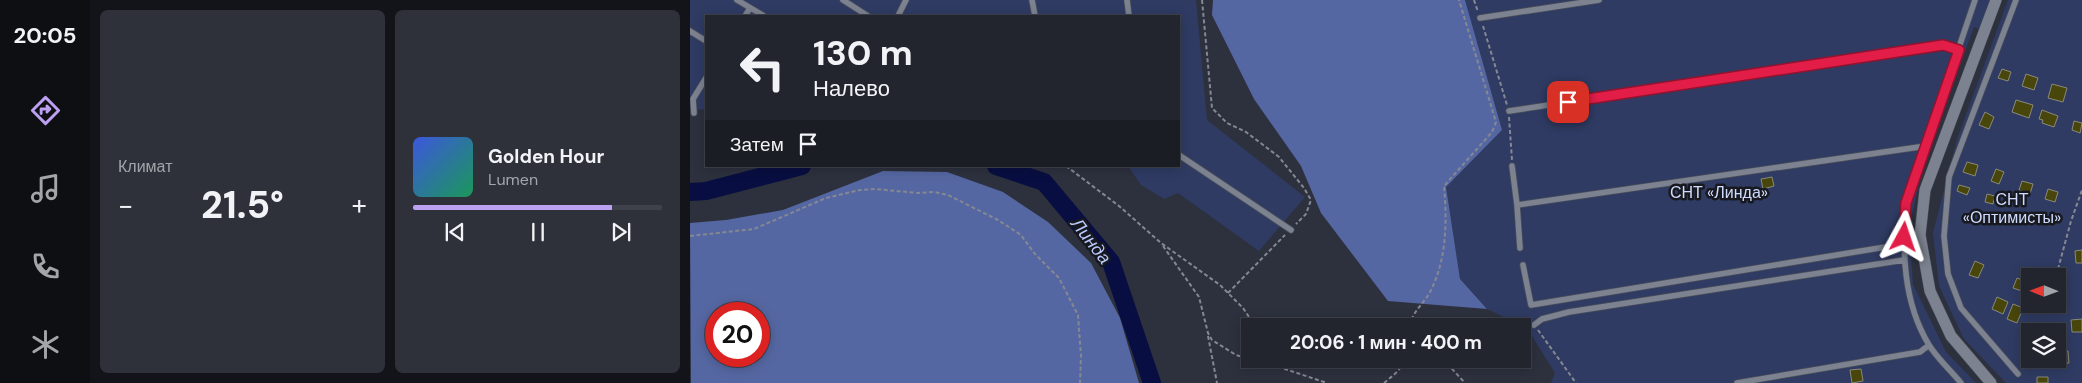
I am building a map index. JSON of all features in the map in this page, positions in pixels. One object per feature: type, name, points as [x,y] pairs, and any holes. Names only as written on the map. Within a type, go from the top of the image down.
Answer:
[{"type":"street","points":[[1990,383],[1951,336],[1930,291],[1920,235],[1925,190],[1996,0]]},
{"type":"lane","points":[[737,0],[762,15]]},
{"type":"lane","points":[[843,0],[866,15]]},
{"type":"lane","points":[[898,15],[906,0]]},
{"type":"lane","points":[[1032,0],[1035,15]]},
{"type":"lane","points":[[1127,0],[1128,15]]},
{"type":"lane","points":[[1480,18],[1599,0]]},
{"type":"lane","points":[[1961,383],[1929,345],[1910,302],[1904,260],[1904,244],[1906,203],[1975,0]]},
{"type":"lane","points":[[2016,0],[1950,177],[1944,236],[1948,274],[1961,308],[2018,374]]},
{"type":"lane","points":[[746,15],[750,8]]},
{"type":"lane","points":[[690,31],[705,39]]},
{"type":"lane","points":[[1509,110],[1943,45],[1959,50]]},
{"type":"lane","points":[[694,113],[692,98],[705,79]]},
{"type":"lane","points":[[1518,205],[1926,146]]},
{"type":"lane","points":[[1180,156],[1291,230]]},
{"type":"lane","points":[[1512,166],[1518,205],[1520,248]]},
{"type":"lane","points":[[1523,265],[1531,304],[1904,244]]},
{"type":"lane","points":[[1534,325],[1542,319],[1569,312],[1904,260]]},
{"type":"lane","points":[[1737,383],[1920,352],[1929,345]]},
{"type":"path","points":[[1202,0],[1212,108],[1227,123],[1246,132],[1280,157],[1304,188],[1310,200],[1306,214],[1228,293]]},
{"type":"path","points":[[1412,318],[1414,312],[1431,291],[1441,262],[1446,214],[1444,186],[1492,132],[1496,122],[1459,0]]},
{"type":"path","points":[[1474,0],[1509,110],[1512,166]]},
{"type":"path","points":[[1067,167],[1119,206],[1162,244],[1220,285],[1243,308],[1250,318]]},
{"type":"path","points":[[690,236],[754,229],[768,225],[773,220],[826,198],[860,190],[934,192],[948,196],[998,220],[1021,235],[1035,254],[1059,278],[1078,315],[1081,357],[1080,383]]},
{"type":"path","points":[[2058,268],[2071,221],[2082,190]]},
{"type":"path","points":[[1162,244],[1199,297],[1217,383]]},
{"type":"path","points":[[1534,325],[1576,383]]},
{"type":"path","points":[[1208,333],[1212,340],[1220,346],[1241,355]]},
{"type":"path","points":[[1282,368],[1327,383]]},
{"type":"path","points":[[1384,383],[1400,368]]},
{"type":"path","points":[[1451,368],[1465,383]]},
{"type":"green space","points":[[690,0],[1196,0],[1207,120],[1305,197],[1259,251],[1178,193],[1164,199],[1141,185],[1129,167],[1180,167],[1180,15],[705,15],[705,109],[690,110]]},
{"type":"green space","name":"СНТ «Линда»","points":[[1465,0],[1993,0],[1982,30],[1974,27],[1922,170],[1909,228],[1913,284],[1946,352],[1976,383],[1551,383],[1555,373],[1531,334],[1531,318],[1506,318],[1487,309],[1460,279],[1446,187],[1502,130]]},
{"type":"green space","name":"СНТ «Оптимисты»","points":[[2008,0],[2082,0],[2082,383],[2006,383],[1964,339],[1939,286],[1933,233],[1957,139]]},
{"type":"shaded area","points":[[1213,0],[1465,0],[1502,130],[1446,187],[1460,279],[1487,309],[1388,301],[1321,213],[1301,166],[1254,99],[1212,15]]},
{"type":"shaded area","points":[[883,171],[947,172],[1003,192],[1048,222],[1091,263],[1120,318],[1139,383],[691,383],[690,223],[726,220],[783,210]]},
{"type":"building","points":[[2002,69],[2011,72],[2008,81],[1998,78]]},
{"type":"building","points":[[2026,74],[2038,78],[2034,90],[2022,86]]},
{"type":"building","points":[[2052,84],[2067,88],[2063,102],[2048,98]]},
{"type":"building","points":[[2016,100],[2033,105],[2029,118],[2012,112]]},
{"type":"building","points":[[2042,110],[2058,116],[2054,127],[2042,123],[2043,120],[2039,119]]},
{"type":"building","points":[[1985,112],[1994,117],[1989,129],[1979,125]]},
{"type":"building","points":[[2074,121],[2082,123],[2080,133],[2072,130]]},
{"type":"building","points":[[1967,162],[1978,165],[1975,176],[1963,172]]},
{"type":"building","points":[[1996,169],[2004,172],[1999,184],[1991,181]]},
{"type":"building","points":[[1772,177],[1774,186],[1763,189],[1761,179]]},
{"type":"building","points":[[2022,181],[2033,184],[2030,194],[2019,190]]},
{"type":"building","points":[[1959,185],[1970,188],[1967,195],[1957,191]]},
{"type":"building","points":[[2048,189],[2058,192],[2055,202],[2045,199]]},
{"type":"building","points":[[1987,194],[1995,196],[1993,204],[1985,202]]},
{"type":"building","points":[[2082,250],[2082,263],[2076,263],[2075,251]]},
{"type":"building","points":[[1975,261],[1984,265],[1978,278],[1969,275]]},
{"type":"building","points":[[2017,278],[2021,280],[2021,291],[2013,288]]},
{"type":"building","points":[[1997,297],[2008,302],[2003,314],[1992,309]]},
{"type":"building","points":[[2013,304],[2021,307],[2017,323],[2007,319]]},
{"type":"building","points":[[2082,319],[2082,332],[2072,332],[2071,320]]},
{"type":"building","points":[[2066,351],[2068,351],[2069,363],[2066,363]]},
{"type":"building","points":[[1861,369],[1863,381],[1852,383],[1850,370]]},
{"type":"building","points":[[2037,377],[2048,377],[2048,383],[2037,383]]},
{"type":"waterway","name":"Линда","points":[[690,192],[706,191],[798,167]]},
{"type":"waterway","name":"Линда","points":[[999,167],[1044,182],[1111,262],[1152,383]]},
{"type":"route","points":[[1568,102],[1943,45],[1959,50],[1906,203],[1904,237]]}]
